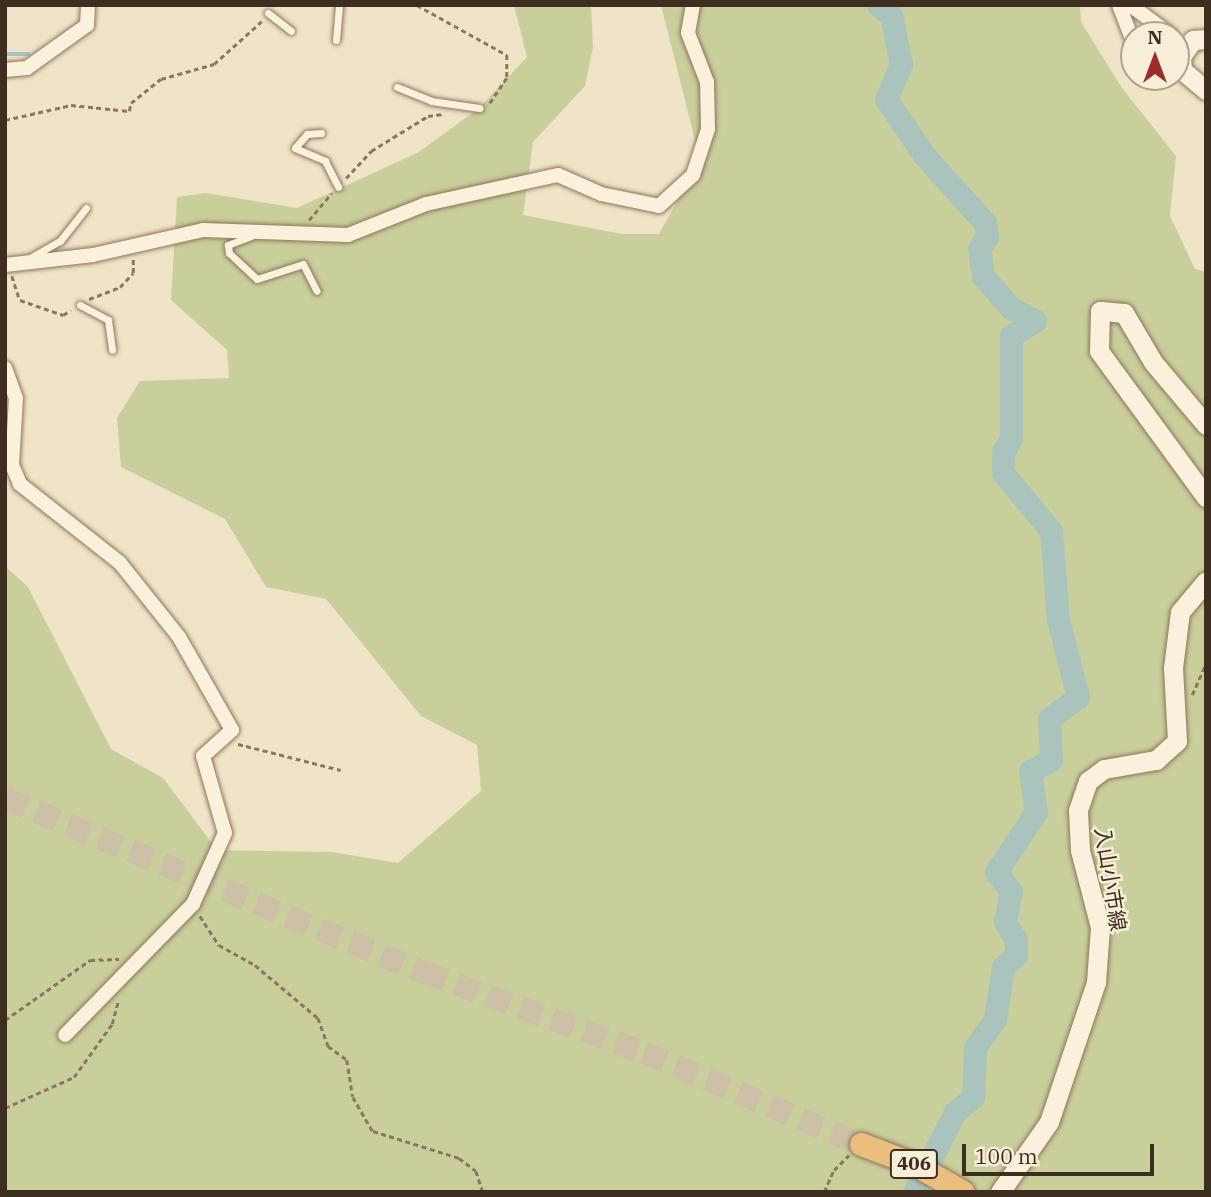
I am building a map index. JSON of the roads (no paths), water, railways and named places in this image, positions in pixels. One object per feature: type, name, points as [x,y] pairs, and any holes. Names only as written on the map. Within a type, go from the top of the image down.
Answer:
[{"type":"highway","name":"406","points":[[861,1144],[914,1164],[963,1192]]},
{"type":"main road","points":[[1190,78],[1206,90]]},
{"type":"main road","points":[[1206,425],[1153,362],[1124,313],[1100,311],[1099,351],[1206,497]]},
{"type":"main road","name":"入山小市線","points":[[1000,1192],[1049,1122],[1096,982],[1100,927],[1080,850],[1078,810],[1088,781],[1104,769],[1168,753],[1177,740],[1174,668],[1180,612],[1206,581]]},
{"type":"street","points":[[5,70],[27,68],[87,25],[88,5]]},
{"type":"street","points":[[5,265],[131,246],[202,230],[301,231],[348,235],[426,204],[558,175],[601,194],[659,206],[693,174],[708,129],[707,82],[688,33],[692,5]]},
{"type":"street","points":[[1129,5],[1191,37]]},
{"type":"street","points":[[5,368],[16,398],[12,466],[20,484],[96,539],[149,598],[179,637],[232,730],[203,756],[203,764],[220,799],[225,832],[193,904],[65,1035]]},
{"type":"lane","points":[[337,40],[339,5]]},
{"type":"lane","points":[[268,13],[291,31]]},
{"type":"lane","points":[[397,87],[431,101],[479,108]]},
{"type":"lane","points":[[321,133],[307,134],[295,148],[326,161],[338,187]]},
{"type":"lane","points":[[23,263],[60,241],[86,208]]},
{"type":"lane","points":[[265,230],[228,245],[229,253],[257,279],[303,264],[317,291]]},
{"type":"lane","points":[[80,304],[108,320],[112,350]]},
{"type":"waterway","points":[[878,5],[891,15],[901,64],[886,99],[924,155],[985,223],[987,237],[979,249],[983,276],[1011,308],[1035,321],[1011,336],[1011,438],[1003,453],[1003,473],[1051,531],[1058,620],[1078,697],[1049,719],[1051,760],[1030,771],[1036,812],[996,872],[1011,891],[1005,921],[1016,940],[1016,955],[1003,967],[995,1019],[975,1048],[973,1097],[955,1112],[914,1192]]},
{"type":"waterway","points":[[5,54],[28,54]]},
{"type":"tunnel","points":[[5,798],[424,972],[644,1052],[861,1144]]}]
